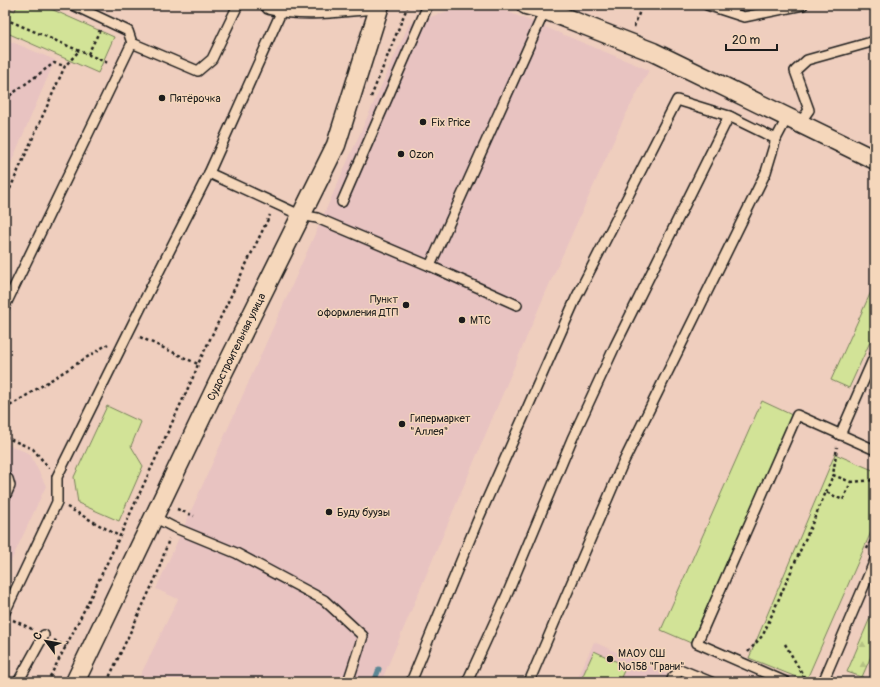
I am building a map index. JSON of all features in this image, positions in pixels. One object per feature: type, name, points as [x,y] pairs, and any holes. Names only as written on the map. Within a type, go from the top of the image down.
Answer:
[{"type":"street","points":[[277,6],[306,8],[369,5]]},
{"type":"street","name":"Судостроительная улица","points":[[75,682],[217,385],[336,145],[380,5]]},
{"type":"street","points":[[526,5],[546,10],[653,52],[875,160]]},
{"type":"lane","points":[[5,306],[132,43],[128,31],[73,5]]},
{"type":"lane","points":[[132,43],[198,71],[212,59],[238,5]]},
{"type":"lane","points":[[342,202],[428,5]]},
{"type":"lane","points":[[707,5],[744,18],[803,5]]},
{"type":"lane","points":[[5,612],[57,502],[56,477],[128,331],[209,173],[277,6]]},
{"type":"lane","points":[[430,266],[546,10]]},
{"type":"lane","points":[[529,682],[623,463],[766,172],[776,139],[793,121],[809,110],[795,71],[806,60],[875,41]]},
{"type":"lane","points":[[411,682],[474,529],[576,298],[677,100],[729,116],[776,139]]},
{"type":"lane","points":[[467,682],[506,597],[572,439],[612,353],[729,116]]},
{"type":"lane","points":[[209,173],[300,215],[317,218],[517,305]]},
{"type":"lane","points":[[840,435],[875,355]]},
{"type":"lane","points":[[786,682],[697,643],[797,415],[875,450]]},
{"type":"lane","points":[[5,477],[8,479],[10,486],[5,497]]},
{"type":"lane","points":[[154,517],[173,527],[236,553],[324,600],[363,636],[348,682]]},
{"type":"lane","points":[[823,682],[875,560]]},
{"type":"lane","points":[[18,682],[44,635]]},
{"type":"lane","points":[[671,682],[673,677],[682,670],[711,682]]},
{"type":"path","points":[[632,32],[642,5]]},
{"type":"path","points":[[5,19],[119,68]]},
{"type":"path","points":[[88,54],[105,19]]},
{"type":"path","points":[[5,200],[65,66],[78,51]]},
{"type":"path","points":[[5,99],[54,63],[65,66]]},
{"type":"path","points":[[47,682],[66,647],[198,364],[276,203]]},
{"type":"path","points":[[5,409],[128,331],[198,364]]},
{"type":"path","points":[[740,662],[763,635],[826,492],[833,475],[835,454],[840,435]]},
{"type":"path","points":[[5,437],[33,449],[56,477]]},
{"type":"path","points":[[833,475],[851,482],[875,480]]},
{"type":"path","points":[[826,492],[843,500],[851,482]]},
{"type":"path","points":[[57,502],[119,536]]},
{"type":"path","points":[[177,508],[194,516]]},
{"type":"path","points":[[785,644],[807,682]]},
{"type":"shaded area","points":[[448,11],[506,11],[649,70],[623,120],[541,303],[381,682],[363,682],[341,675],[339,682],[137,682],[178,599],[156,589],[409,24]]},
{"type":"shaded area","points":[[5,39],[55,60],[5,177]]},
{"type":"shaded area","points":[[5,443],[30,454],[46,486],[5,574]]},
{"type":"shaded area","name":"МАОУ СШ №158 \"Грани\"","points":[[594,642],[684,682],[576,682]]},
{"type":"green space","points":[[17,5],[42,5],[114,37],[98,73],[5,32],[5,7],[15,11]]},
{"type":"green space","points":[[875,283],[875,331],[849,388],[831,380]]},
{"type":"green space","points":[[762,401],[792,415],[691,643],[661,630]]},
{"type":"green space","points":[[107,406],[141,422],[131,446],[143,466],[119,521],[78,503],[74,477]]},
{"type":"green space","points":[[835,454],[875,471],[875,523],[806,681],[749,658]]},
{"type":"green space","points":[[875,606],[875,647],[862,677],[847,672]]},
{"type":"green space","points":[[594,651],[626,666],[619,682],[580,682]]},
{"type":"waterway","points":[[374,682],[379,669]]},
{"type":"place","name":"Пятёрочка","points":[[162,98]]},
{"type":"place","name":"Fix Price","points":[[423,122]]},
{"type":"place","name":"Ozon","points":[[401,154]]},
{"type":"place","name":"Пункт оформления ДТП","points":[[406,305]]},
{"type":"place","name":"МТС","points":[[462,320]]},
{"type":"place","name":"Гипермаркет \"Аллея\"","points":[[402,424]]},
{"type":"place","name":"Буду буузы","points":[[329,512]]},
{"type":"place","name":"МАОУ СШ №158 \"Грани\"","points":[[610,659]]}]
